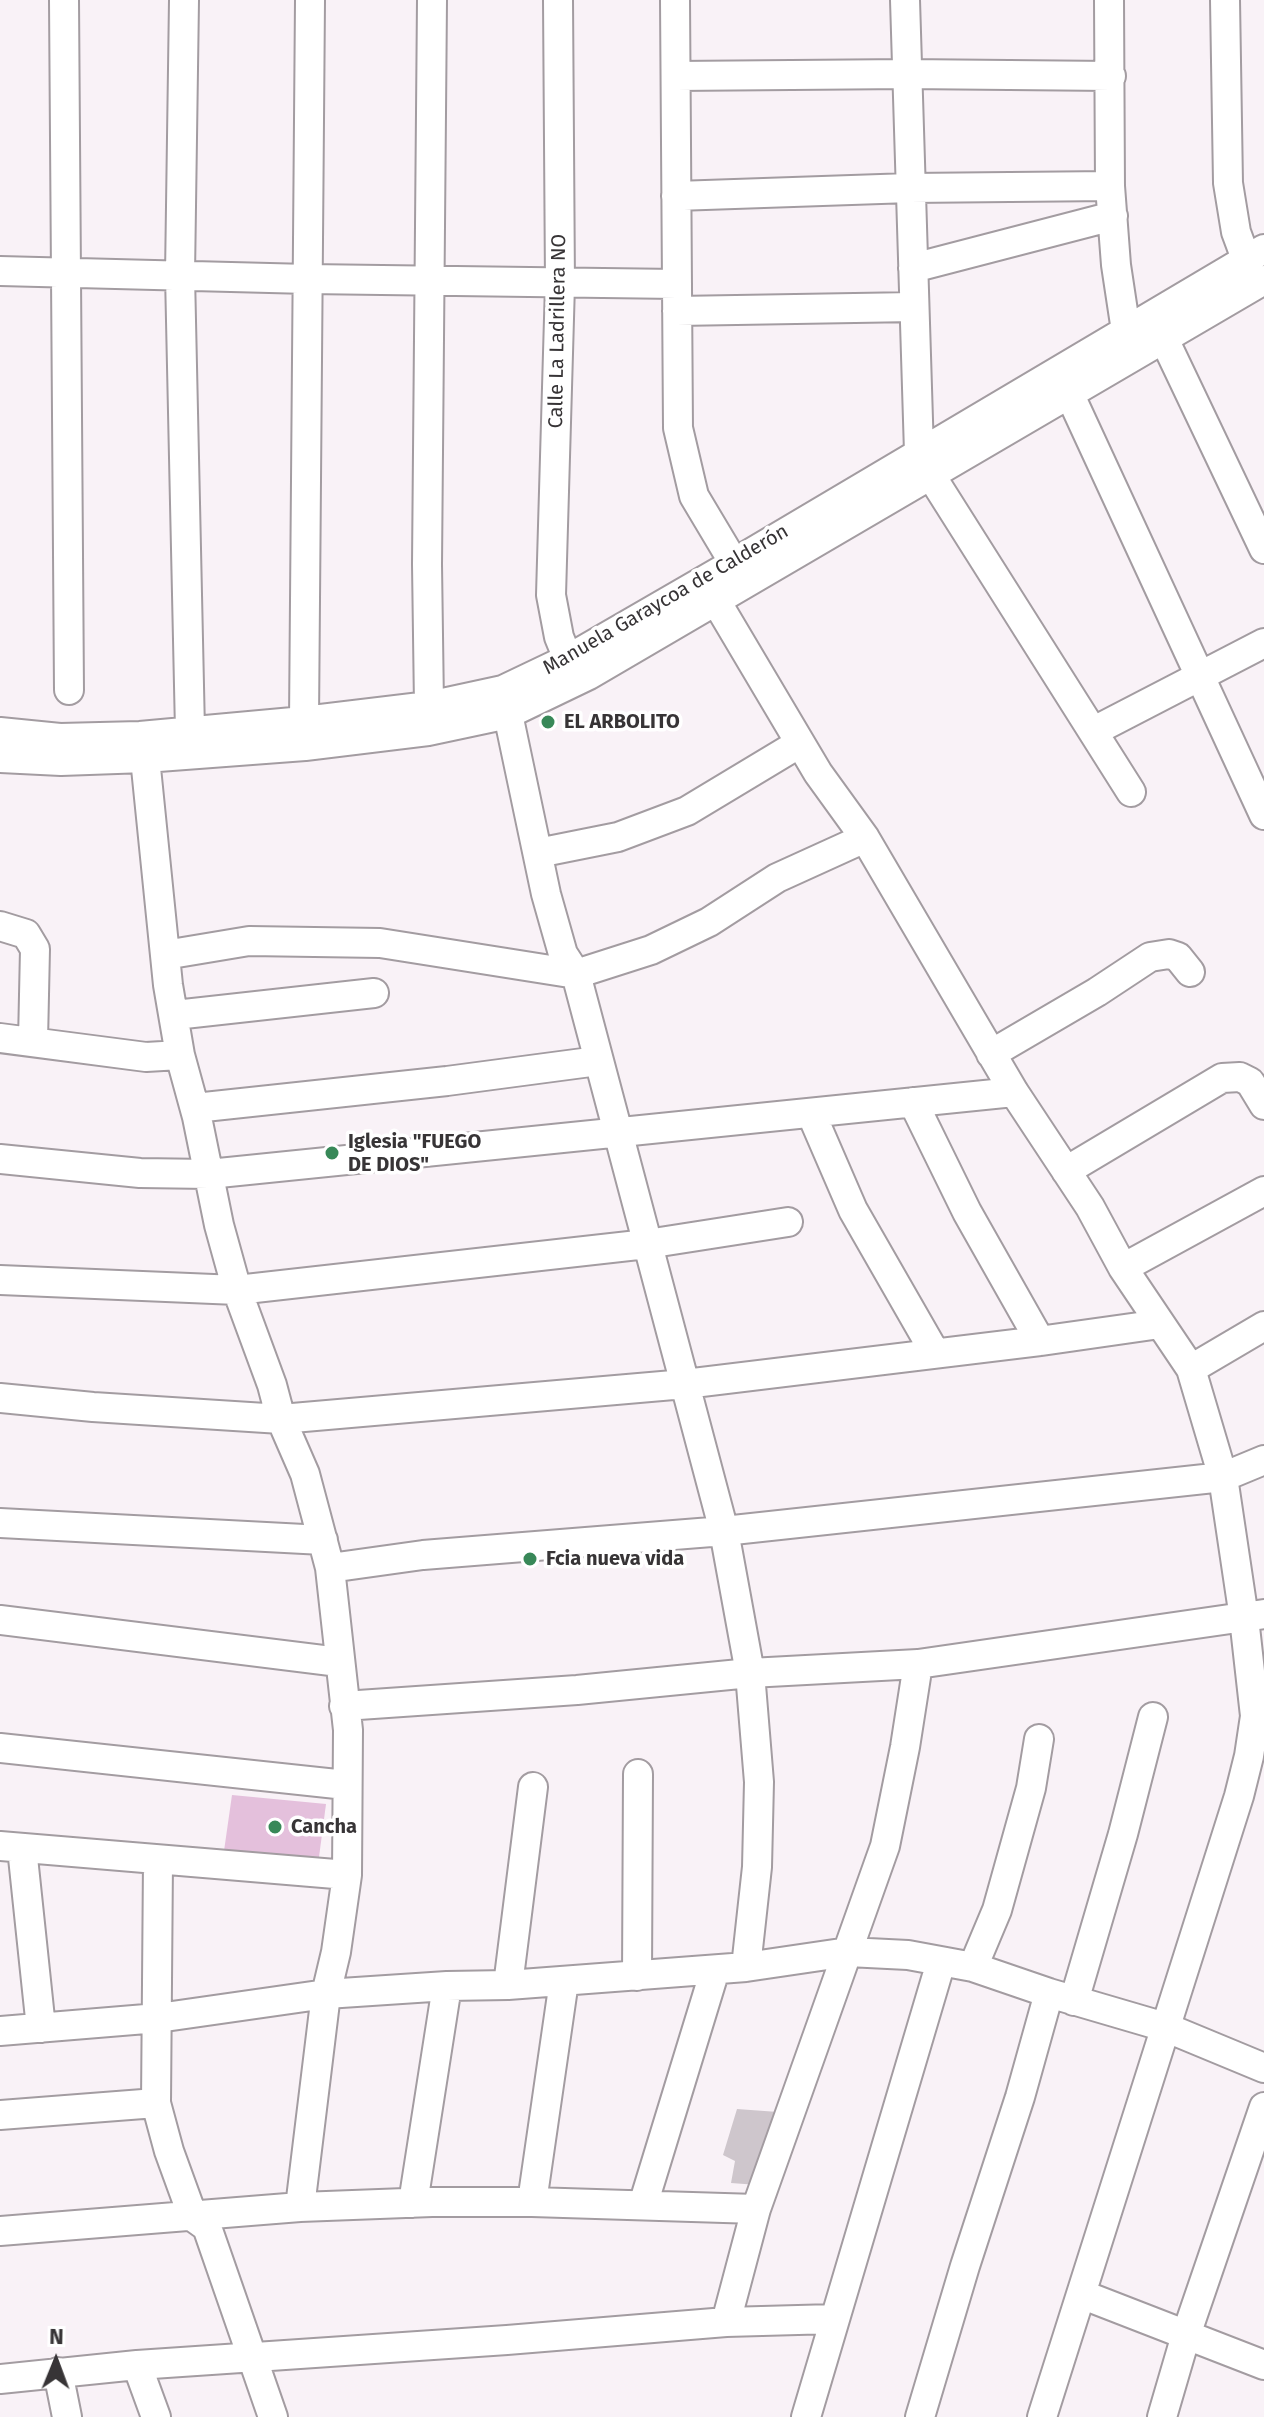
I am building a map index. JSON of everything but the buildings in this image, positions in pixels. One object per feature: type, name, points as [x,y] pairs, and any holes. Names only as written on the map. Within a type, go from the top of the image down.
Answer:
[{"type":"street","points":[[64,0],[69,690]]},
{"type":"street","points":[[184,0],[180,275],[190,731]]},
{"type":"street","points":[[304,721],[310,0]]},
{"type":"street","points":[[429,706],[432,0]]},
{"type":"street","name":"Calle La Ladrillera NO","points":[[558,0],[560,284],[551,595],[559,637],[568,659]]},
{"type":"street","points":[[675,0],[678,428],[694,496],[734,563]]},
{"type":"street","points":[[905,0],[914,307],[924,463],[1131,792]]},
{"type":"street","points":[[1109,0],[1110,186],[1116,265],[1126,331]]},
{"type":"street","points":[[1225,0],[1228,183],[1233,219],[1260,272]]},
{"type":"street","points":[[676,76],[1111,76]]},
{"type":"street","points":[[676,196],[910,188],[1110,186]]},
{"type":"street","points":[[913,268],[1113,216]]},
{"type":"street","points":[[0,271],[560,284],[677,298],[914,307]]},
{"type":"street","name":"Manuela Garaycoa de Calderón","points":[[0,758],[61,761],[145,758],[305,746],[428,731],[508,714],[589,675],[716,601],[1126,331],[1260,272]]},
{"type":"street","name":"Manuela Garaycoa de Calderón","points":[[0,732],[60,738],[140,736],[429,706],[503,690],[568,659],[734,563],[924,463],[1069,393],[1164,339],[1260,272]]},
{"type":"street","points":[[1164,339],[1264,549]]},
{"type":"street","points":[[1069,393],[1264,815]]},
{"type":"street","points":[[716,601],[818,773],[857,828],[1014,1092],[1090,1207],[1123,1268],[1191,1369],[1223,1477],[1254,1616],[1255,1716],[1239,1796],[1042,2417]]},
{"type":"street","points":[[1094,731],[1264,643]]},
{"type":"street","points":[[508,714],[546,894],[598,1061],[724,1531],[750,1673],[759,1782],[757,1867],[746,1967]]},
{"type":"street","points":[[538,853],[618,837],[687,811],[800,743]]},
{"type":"street","points":[[145,758],[168,985],[180,1055],[237,1290],[272,1385],[281,1419],[305,1474],[330,1568],[348,1730],[347,1875],[336,1952],[326,1994],[300,2207]]},
{"type":"street","points":[[165,951],[249,941],[380,943],[569,964],[651,950],[709,922],[857,828]]},
{"type":"street","points":[[0,926],[26,934],[35,949],[33,1041]]},
{"type":"street","points":[[991,1054],[1150,957],[1169,954],[1178,957],[1190,972]]},
{"type":"street","points":[[175,1015],[374,993]]},
{"type":"street","points":[[0,1038],[146,1057],[180,1055]]},
{"type":"street","points":[[195,1108],[598,1061]]},
{"type":"street","points":[[1066,1171],[1222,1078],[1240,1077],[1250,1082],[1264,1105]]},
{"type":"street","points":[[0,1159],[140,1173],[209,1174],[1014,1092]]},
{"type":"street","points":[[913,1102],[967,1212],[1040,1341]]},
{"type":"street","points":[[811,1113],[853,1210],[935,1353]]},
{"type":"street","points":[[1123,1268],[1264,1191]]},
{"type":"street","points":[[0,1280],[237,1290],[647,1244],[788,1222]]},
{"type":"street","points":[[0,1398],[281,1419],[685,1384],[1160,1324]]},
{"type":"street","points":[[1191,1369],[1264,1326]]},
{"type":"street","points":[[330,1568],[423,1555],[724,1531],[1223,1477],[1264,1460]]},
{"type":"street","points":[[0,1523],[323,1540]]},
{"type":"street","points":[[344,1706],[577,1690],[750,1673],[918,1664],[1254,1616]]},
{"type":"street","points":[[0,1620],[339,1662]]},
{"type":"street","points":[[726,2322],[756,2209],[885,1846],[918,1664]]},
{"type":"street","points":[[920,2417],[1020,2097],[1062,1997],[1123,1834],[1153,1717]]},
{"type":"street","points":[[973,1967],[997,1910],[1031,1788],[1039,1739]]},
{"type":"street","points":[[0,1748],[346,1785]]},
{"type":"street","points":[[637,1976],[638,1774]]},
{"type":"street","points":[[508,1985],[533,1787]]},
{"type":"street","points":[[41,2028],[11,1847],[347,1875]]},
{"type":"street","points":[[158,1861],[156,2103],[169,2151],[193,2217],[207,2227],[273,2417]]},
{"type":"street","points":[[0,2031],[158,2018],[326,1994],[715,1970],[848,1952],[908,1955],[973,1967],[1165,2027],[1264,2068]]},
{"type":"street","points":[[806,2417],[941,1962]]},
{"type":"street","points":[[643,2205],[715,1970]]},
{"type":"street","points":[[532,2202],[564,1981]]},
{"type":"street","points":[[413,2203],[447,1986]]},
{"type":"street","points":[[0,2115],[156,2103]]},
{"type":"street","points":[[1162,2417],[1186,2335],[1264,2107]]},
{"type":"street","points":[[0,2231],[300,2207],[413,2203],[532,2202],[756,2209]]},
{"type":"street","points":[[1081,2294],[1264,2365]]},
{"type":"street","points":[[0,2379],[137,2365],[491,2342],[726,2322],[834,2319]]},
{"type":"street","points":[[137,2365],[156,2417]]},
{"type":"street","points":[[58,2372],[67,2417]]},
{"type":"shaded area","name":"Cancha","points":[[232,1795],[326,1804],[319,1857],[224,1851]]},
{"type":"place","name":"EL ARBOLITO","points":[[548,722]]},
{"type":"place","name":"Iglesia \"FUEGO DE DIOS\"","points":[[332,1153]]},
{"type":"place","name":"Fcia nueva vida","points":[[530,1559]]},
{"type":"place","name":"Cancha","points":[[275,1827]]}]
